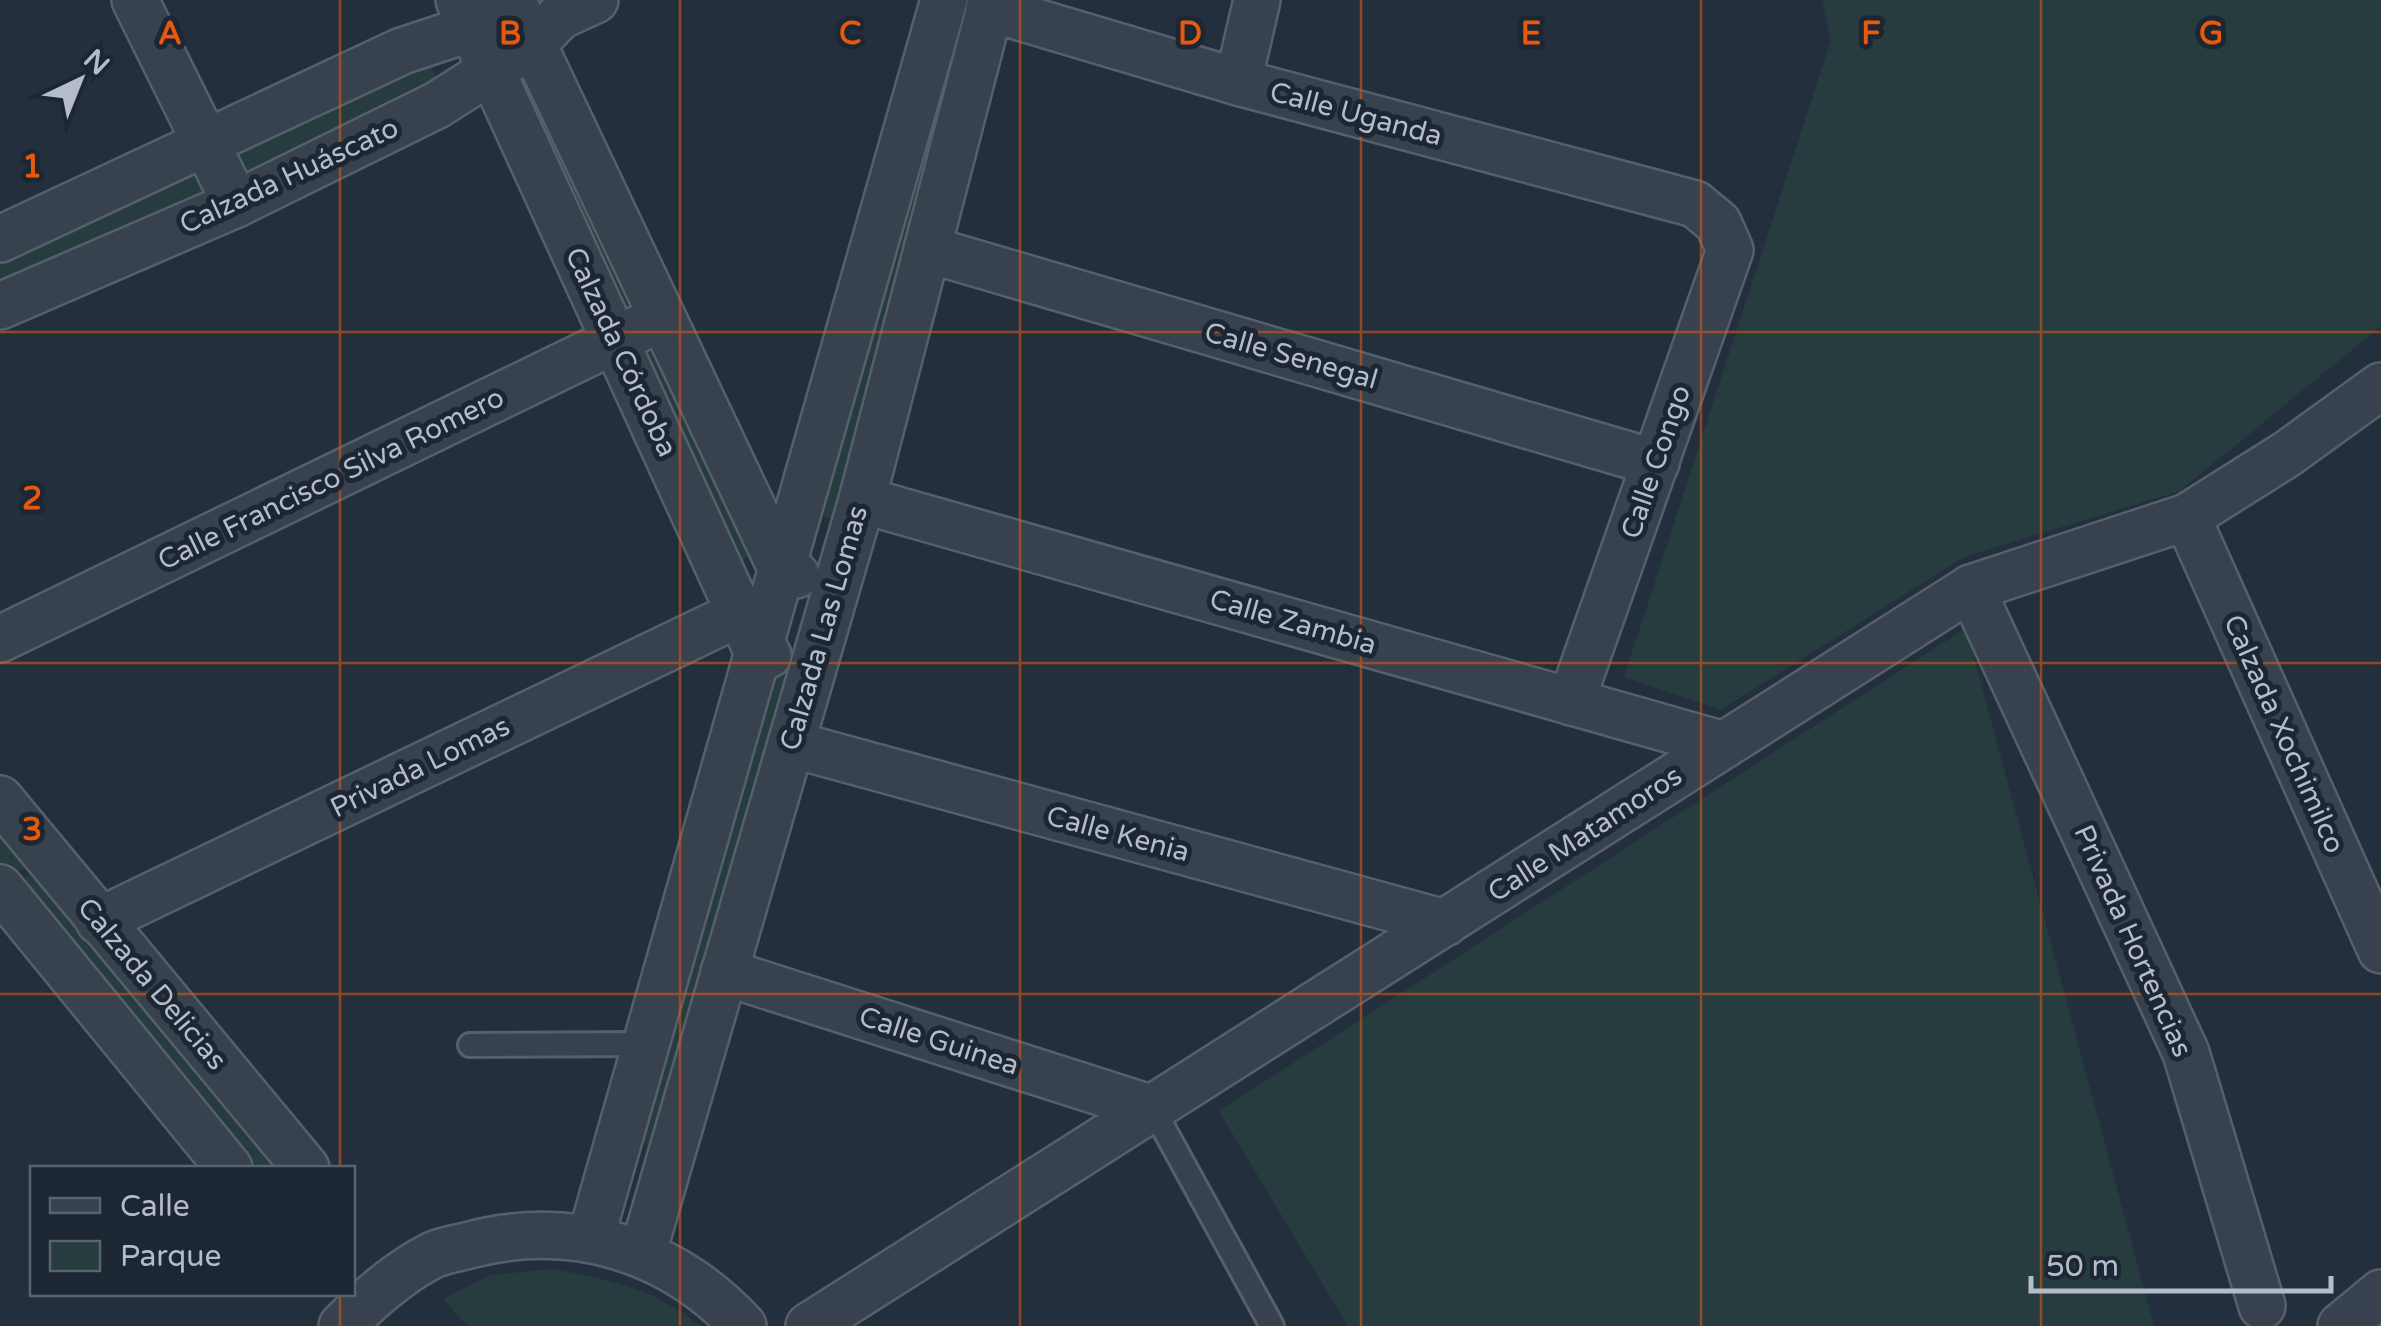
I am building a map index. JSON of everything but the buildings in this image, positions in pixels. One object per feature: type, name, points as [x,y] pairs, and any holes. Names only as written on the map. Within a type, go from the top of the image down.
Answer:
[{"type":"street","points":[[135,0],[236,204]]},
{"type":"street","name":"Calzada Las Lomas","points":[[591,1237],[647,1044],[749,633],[782,570],[944,0]]},
{"type":"street","points":[[1238,82],[1257,0]]},
{"type":"street","name":"Calzada Las Lomas","points":[[643,1252],[862,500],[991,4]]},
{"type":"street","name":"Calle Uganda","points":[[991,4],[1238,82],[1695,204],[1718,224]]},
{"type":"street","points":[[0,239],[402,51],[466,14],[544,15]]},
{"type":"street","name":"Calzada Córdoba","points":[[466,14],[749,633]]},
{"type":"street","name":"Calzada Córdoba","points":[[544,15],[662,318],[782,570]]},
{"type":"street","name":"Calzada Huáscato","points":[[0,306],[236,204],[436,105],[492,71],[544,15]]},
{"type":"street","name":"Calle Congo","points":[[1572,702],[1730,250],[1718,224]]},
{"type":"street","name":"Calle Senegal","points":[[927,249],[1656,463]]},
{"type":"street","name":"Calle Francisco Silva Romero","points":[[0,639],[662,318]]},
{"type":"street","name":"Calle Matamoros","points":[[809,1326],[1971,588],[2187,517],[2380,391]]},
{"type":"street","name":"Calle Zambia","points":[[862,500],[1724,745]]},
{"type":"street","name":"Calzada Xochimilco","points":[[2187,517],[2381,950]]},
{"type":"street","points":[[782,570],[835,590]]},
{"type":"street","name":"Privada Hortencias","points":[[1971,588],[2186,1052],[2262,1306]]},
{"type":"street","points":[[749,633],[813,668]]},
{"type":"street","name":"Privada Lomas","points":[[100,922],[749,633]]},
{"type":"street","name":"Calle Kenia","points":[[790,744],[1445,923]]},
{"type":"street","name":"Calzada Delicias","points":[[0,799],[304,1166]]},
{"type":"street","points":[[1,889],[47,858]]},
{"type":"street","name":"Calzada Delicias","points":[[1,889],[227,1166]]},
{"type":"street","name":"Calle Guinea","points":[[724,972],[1153,1110]]},
{"type":"street","points":[[362,1295],[434,1254],[512,1234],[591,1237],[643,1252],[712,1293],[742,1326]]},
{"type":"street","points":[[2340,1326],[2381,1293]]},
{"type":"lane","points":[[470,1045],[647,1044]]},
{"type":"lane","points":[[1153,1110],[1272,1326]]},
{"type":"green space","points":[[947,0],[991,0],[844,524],[810,512]]},
{"type":"green space","points":[[1822,0],[2381,0],[2381,326],[2180,491],[1964,557],[1721,710],[1624,677],[1831,40]]},
{"type":"green space","points":[[538,55],[757,548],[736,566],[511,73]]},
{"type":"green space","points":[[429,58],[441,90],[0,286],[0,248]]},
{"type":"green space","points":[[1966,628],[2154,1326],[1348,1326],[1219,1111]]},
{"type":"green space","points":[[758,653],[802,665],[663,1149],[629,1142]]},
{"type":"green space","points":[[0,800],[297,1166],[232,1166],[14,891],[44,859],[4,878],[0,873]]},
{"type":"green space","points":[[552,1269],[648,1294],[700,1326],[467,1326],[443,1299],[491,1275]]}]
